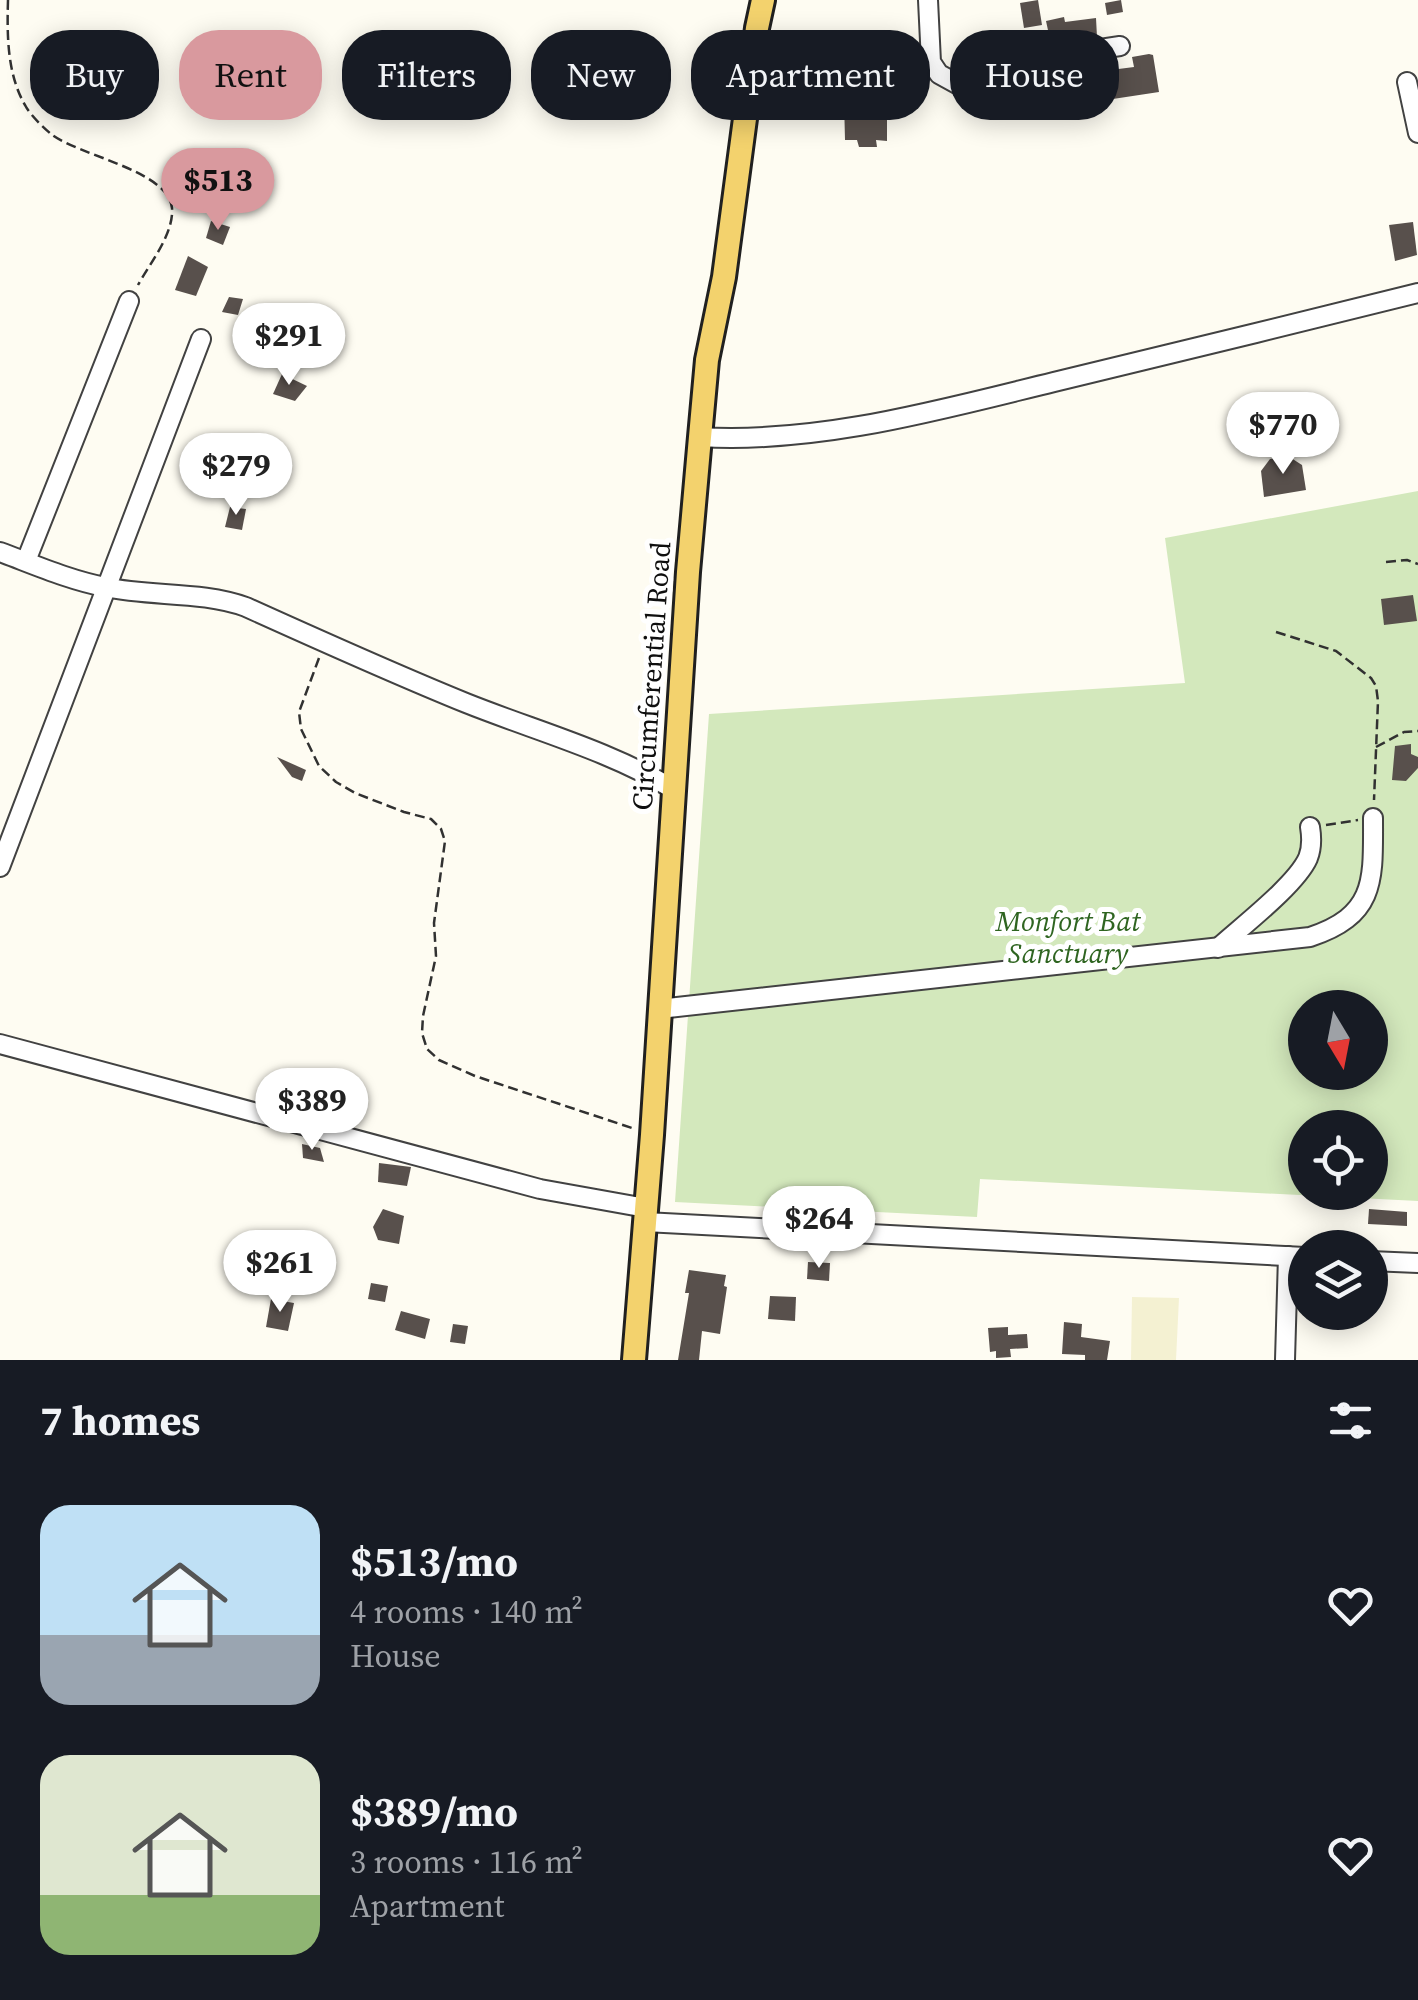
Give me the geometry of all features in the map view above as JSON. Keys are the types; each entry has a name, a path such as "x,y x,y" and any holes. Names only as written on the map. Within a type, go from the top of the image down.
{"main road":[{"name":"Circumferential Road","path":"634,1360 688,572 707,360 724,277 762,0"}],"street":[{"path":"928,0 931,62 939,74 959,85 971,84 1014,62 1120,46"},
{"path":"1407,82 1418,133"},
{"path":"700,437 741,440 868,424 1418,293"},
{"path":"26,562 129,301"},
{"path":"0,867 201,339"},
{"path":"0,552 105,587 229,601 468,704 610,756 673,789"},
{"path":"659,1009 1310,937 1335,928 1366,897 1373,868 1373,818"},
{"path":"1218,948 1302,868 1312,842 1310,827"},
{"path":"0,1044 646,1215 1288,1256"},
{"path":"1388,1262 1418,1263"},
{"path":"1285,1360 1288,1330"}],"path":[{"path":"8,0 11,68 26,107 52,135 142,174 160,187 172,203 172,222 129,301"},
{"path":"1386,562 1407,560 1418,564"},
{"path":"1276,632 1336,650 1376,686 1373,818 1310,827"},
{"path":"324,642 299,712 301,730 319,766 355,794 432,819 446,842 434,922 436,956 423,1016 422,1033 427,1049 439,1060 475,1076 652,1135"},
{"path":"1375,748 1404,732 1418,731"}],"shaded area":[{"path":"1132,1297 1179,1298 1176,1360 1131,1360"}],"green space":[{"name":"Monfort Bat Sanctuary","path":"1418,491 1418,1201 1388,1199 1388,1110 1288,1110 1288,1194 980,1179 977,1217 675,1202 709,714 1185,683 1165,538"}],"building":[{"path":"1038,0 1042,25 1024,28 1020,3"},
{"path":"1121,0 1123,12 1107,15 1105,3"},
{"path":"1096,18 1097,30 1048,30 1046,21"},
{"path":"1153,55 1159,92 1119,98 1119,69 1134,67 1132,57"},
{"path":"844,120 887,120 887,141 876,140 877,147 859,147 857,140 845,140"},
{"path":"211,221 230,227 223,245 206,238"},
{"path":"1413,222 1417,255 1395,261 1389,225"},
{"path":"188,256 208,267 196,296 175,290"},
{"path":"229,297 243,299 238,315 222,312"},
{"path":"282,374 307,386 295,401 273,394"},
{"path":"1288,456 1302,465 1306,490 1264,497 1261,471 1270,459"},
{"path":"230,507 246,509 242,530 225,527"},
{"path":"1413,595 1417,621 1384,625 1381,599"},
{"path":"1411,744 1411,754 1418,757 1418,768 1406,781 1392,780 1395,746"},
{"path":"277,757 306,770 302,781 292,777"},
{"path":"302,1144 320,1148 324,1162 303,1158"},
{"path":"379,1163 411,1167 407,1186 378,1182"},
{"path":"383,1209 404,1216 399,1244 378,1240 373,1227"},
{"path":"1369,1210 1407,1212 1407,1226 1368,1224"},
{"path":"808,1262 830,1263 829,1281 807,1279"},
{"path":"689,1270 726,1275 727,1287 720,1334 702,1331 699,1360 678,1360 689,1293 685,1293"},
{"path":"371,1283 388,1286 385,1302 368,1299"},
{"path":"770,1296 796,1297 795,1321 768,1319"},
{"path":"271,1299 294,1303 288,1331 266,1327"},
{"path":"401,1311 430,1319 425,1339 395,1330"},
{"path":"1064,1322 1082,1324 1081,1337 1110,1341 1107,1360 1062,1354"},
{"path":"453,1324 468,1326 465,1344 450,1342"},
{"path":"1008,1327 1008,1335 1027,1334 1028,1348 1010,1349 1011,1357 996,1358 996,1351 990,1352 988,1328"}]}
